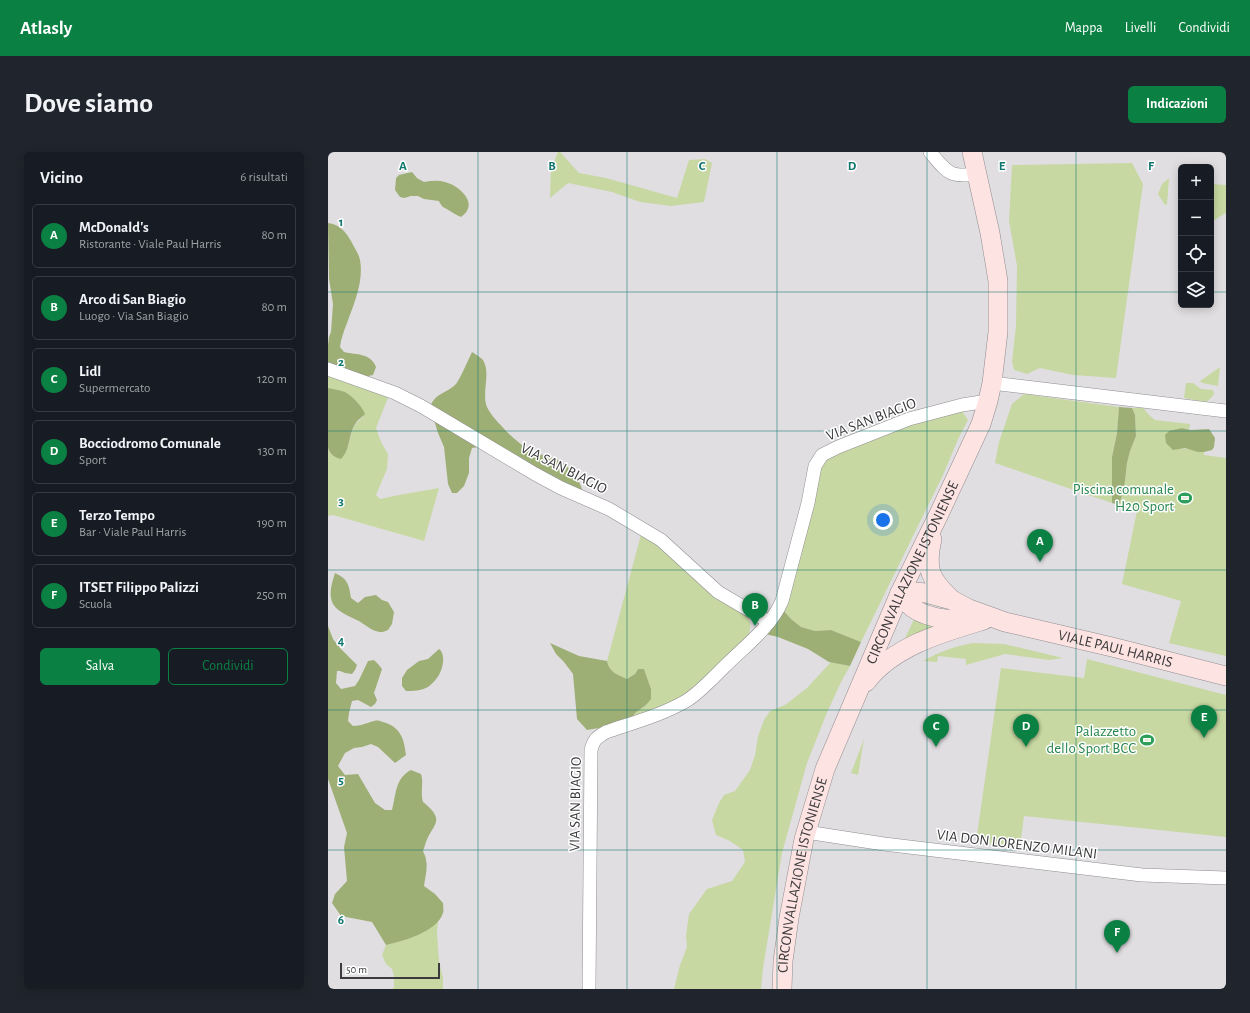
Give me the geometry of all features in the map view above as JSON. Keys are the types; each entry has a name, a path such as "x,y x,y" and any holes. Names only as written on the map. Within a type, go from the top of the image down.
{"main road":[{"name":"CIRCONVALLAZIONE ISTONIENSE","path":"782,989 783,960 789,918 806,832 825,769 900,593 981,424 990,392 998,332 998,281 990,233 972,152"},
{"name":"VIALE PAUL HARRIS","path":"939,514 931,540 928,561 933,578 938,586 952,600"},
{"name":"VIALE PAUL HARRIS","path":"900,593 926,593 952,600 969,609 1005,622 1226,676"},
{"name":"VIALE PAUL HARRIS","path":"900,593 907,603 919,612 934,617 956,620 1005,622"},
{"name":"VIALE PAUL HARRIS","path":"858,692 872,673 907,649 927,639 984,620"}],"street":[{"path":"930,152 944,168 955,175 965,176 977,174"},
{"name":"VIA SAN BIAGIO","path":"328,369 395,393 421,406 535,474 609,509 661,540 718,592 769,622"},
{"name":"VIA SAN BIAGIO","path":"589,987 591,750 593,742 597,737 606,732 670,709 686,701 710,681 769,622 779,609 782,601 808,503 815,466 822,455 838,447 909,419 962,405 990,392 1226,411"},
{"name":"VIA DON LORENZO MILANI","path":"806,832 898,845 1142,875 1226,878"}],"green space":[{"path":"558,152 560,152 579,173 606,178 677,198 689,160 705,159 712,163 704,202 671,206 640,202 612,192 568,183 550,198 551,169"},
{"path":"1132,163 1143,184 1116,378 1073,375 1040,368 1027,374 1014,370 1012,362 1016,325 1017,266 1009,221 1012,165"},
{"path":"412,172 417,178 424,182 442,181 451,184 462,191 468,201 469,207 466,212 461,217 443,207 439,201 424,199 418,196 404,198 400,197 395,190 396,178 399,175"},
{"path":"1169,178 1167,205 1164,204 1158,194 1162,184"},
{"path":"1214,184 1226,185 1226,213 1214,220"},
{"path":"328,223 336,225 347,235 359,255 361,268 358,292 340,347 344,352 363,355 371,359 376,367 373,375 359,378 328,366 328,345 331,332 333,304 329,279"},
{"path":"472,352 482,359 485,364 485,401 493,417 519,443 536,454 546,455 560,461 570,469 578,479 583,492 478,447 472,448 469,458 469,473 464,486 457,493 452,493 448,484 444,447 430,407 435,398 456,384"},
{"path":"1220,367 1218,386 1202,383 1200,381"},
{"path":"328,373 389,395 376,428 381,442 388,454 387,469 376,495 380,499 439,488 424,541 333,515 328,516 328,448 333,455 341,458 348,448 354,427 363,417 357,404 351,396 328,388"},
{"path":"1186,383 1193,383 1201,389 1213,390 1214,394 1206,402 1184,398"},
{"path":"328,388 348,394 354,399 365,414 353,427 348,446 341,459 333,455 328,448"},
{"path":"1024,394 1119,407 1117,433 1112,457 1112,503 995,463 999,442 1012,404"},
{"path":"1119,407 1132,408 1135,415 1136,436 1127,463 1124,489 1119,505 1112,503 1112,457 1117,433"},
{"path":"1132,408 1143,408 1155,420 1190,424 1189,429 1182,428 1181,449 1190,449 1204,452 1204,455 1226,458 1226,656 1169,643 1181,601 1122,584 1137,511 1119,505 1124,489 1127,463 1136,436 1135,415"},
{"path":"962,411 968,420 943,475 861,642 831,630 815,631 801,627 784,611 816,479 825,459 843,450 937,416"},
{"path":"1182,428 1191,430 1209,429 1215,438 1214,447 1212,450 1204,452 1198,452 1185,448 1173,450 1166,443 1165,435 1169,431"},
{"path":"642,531 747,616 750,621 750,627 747,638 681,699 631,719 635,713 646,705 651,689 644,669 638,669 635,674 627,679 612,670 607,661"},
{"path":"335,573 345,580 351,598 358,603 365,597 376,595 382,600 388,602 394,612 392,624 388,630 378,632 372,630 342,613 333,604 331,592"},
{"path":"784,611 801,627 815,631 831,630 861,642 850,666 829,662 808,649 778,637 761,633"},
{"path":"916,615 946,625 900,649"},
{"path":"328,626 333,639 357,665 352,674 337,671 336,683 341,689 355,686 368,661 374,660 382,669 374,693 377,700 375,704 371,707 358,700 352,701 348,721 353,726 359,726 374,721 389,724 398,730 403,739 406,755 395,763 378,747 371,744 354,748 345,753 338,766 345,775 358,774 375,803 385,810 392,810 397,787 406,773 411,770 421,774 423,802 435,814 436,819 436,823 423,851 427,866 424,886 435,894 443,903 443,913 440,920 419,935 386,945 372,922 341,916 332,903 335,894 347,881 344,847 347,833 328,779"},
{"path":"550,643 579,656 607,661 612,670 627,679 635,674 638,669 644,669 651,689 651,699 646,705 635,713 631,719 618,725 587,730 577,719 573,674 556,654"},
{"path":"973,643 1004,644 1063,658 1049,660 1005,654 966,665 966,659 938,656 937,662 923,661 947,650"},
{"path":"439,649 443,654 443,665 437,679 428,687 406,691 402,686 402,678 407,670 419,661 428,659"},
{"path":"1087,659 1226,695 1226,837 1024,816 1020,847 976,842 1001,668 1084,678"},
{"path":"831,662 850,666 826,715 807,763 782,853 763,968 761,989 674,989 680,965 687,947 686,935 689,914 707,889 732,881 745,862 743,850 730,841 716,835 712,820 719,803 724,795 735,791 750,770 755,755 758,736 764,720 770,711 785,705 807,688"},
{"path":"864,739 858,775 851,773"},
{"path":"438,921 437,932 439,961 443,978 443,989 391,989 394,988 394,976 392,969 386,964 382,955 386,945 414,936"}],"place":[{"name":"Piscina comunale H20 Sport","path":"1185,498"},
{"name":"McDonald's","path":"1040,562"},
{"name":"Arco di San Biagio","path":"755,626"},
{"name":"Terzo Tempo","path":"1204,738"},
{"name":"Palazzetto dello Sport BCC","path":"1147,740"},
{"name":"Lidl","path":"936,747"},
{"name":"Bocciodromo Comunale","path":"1026,747"},
{"name":"ITSET Filippo Palizzi","path":"1117,953"}]}
